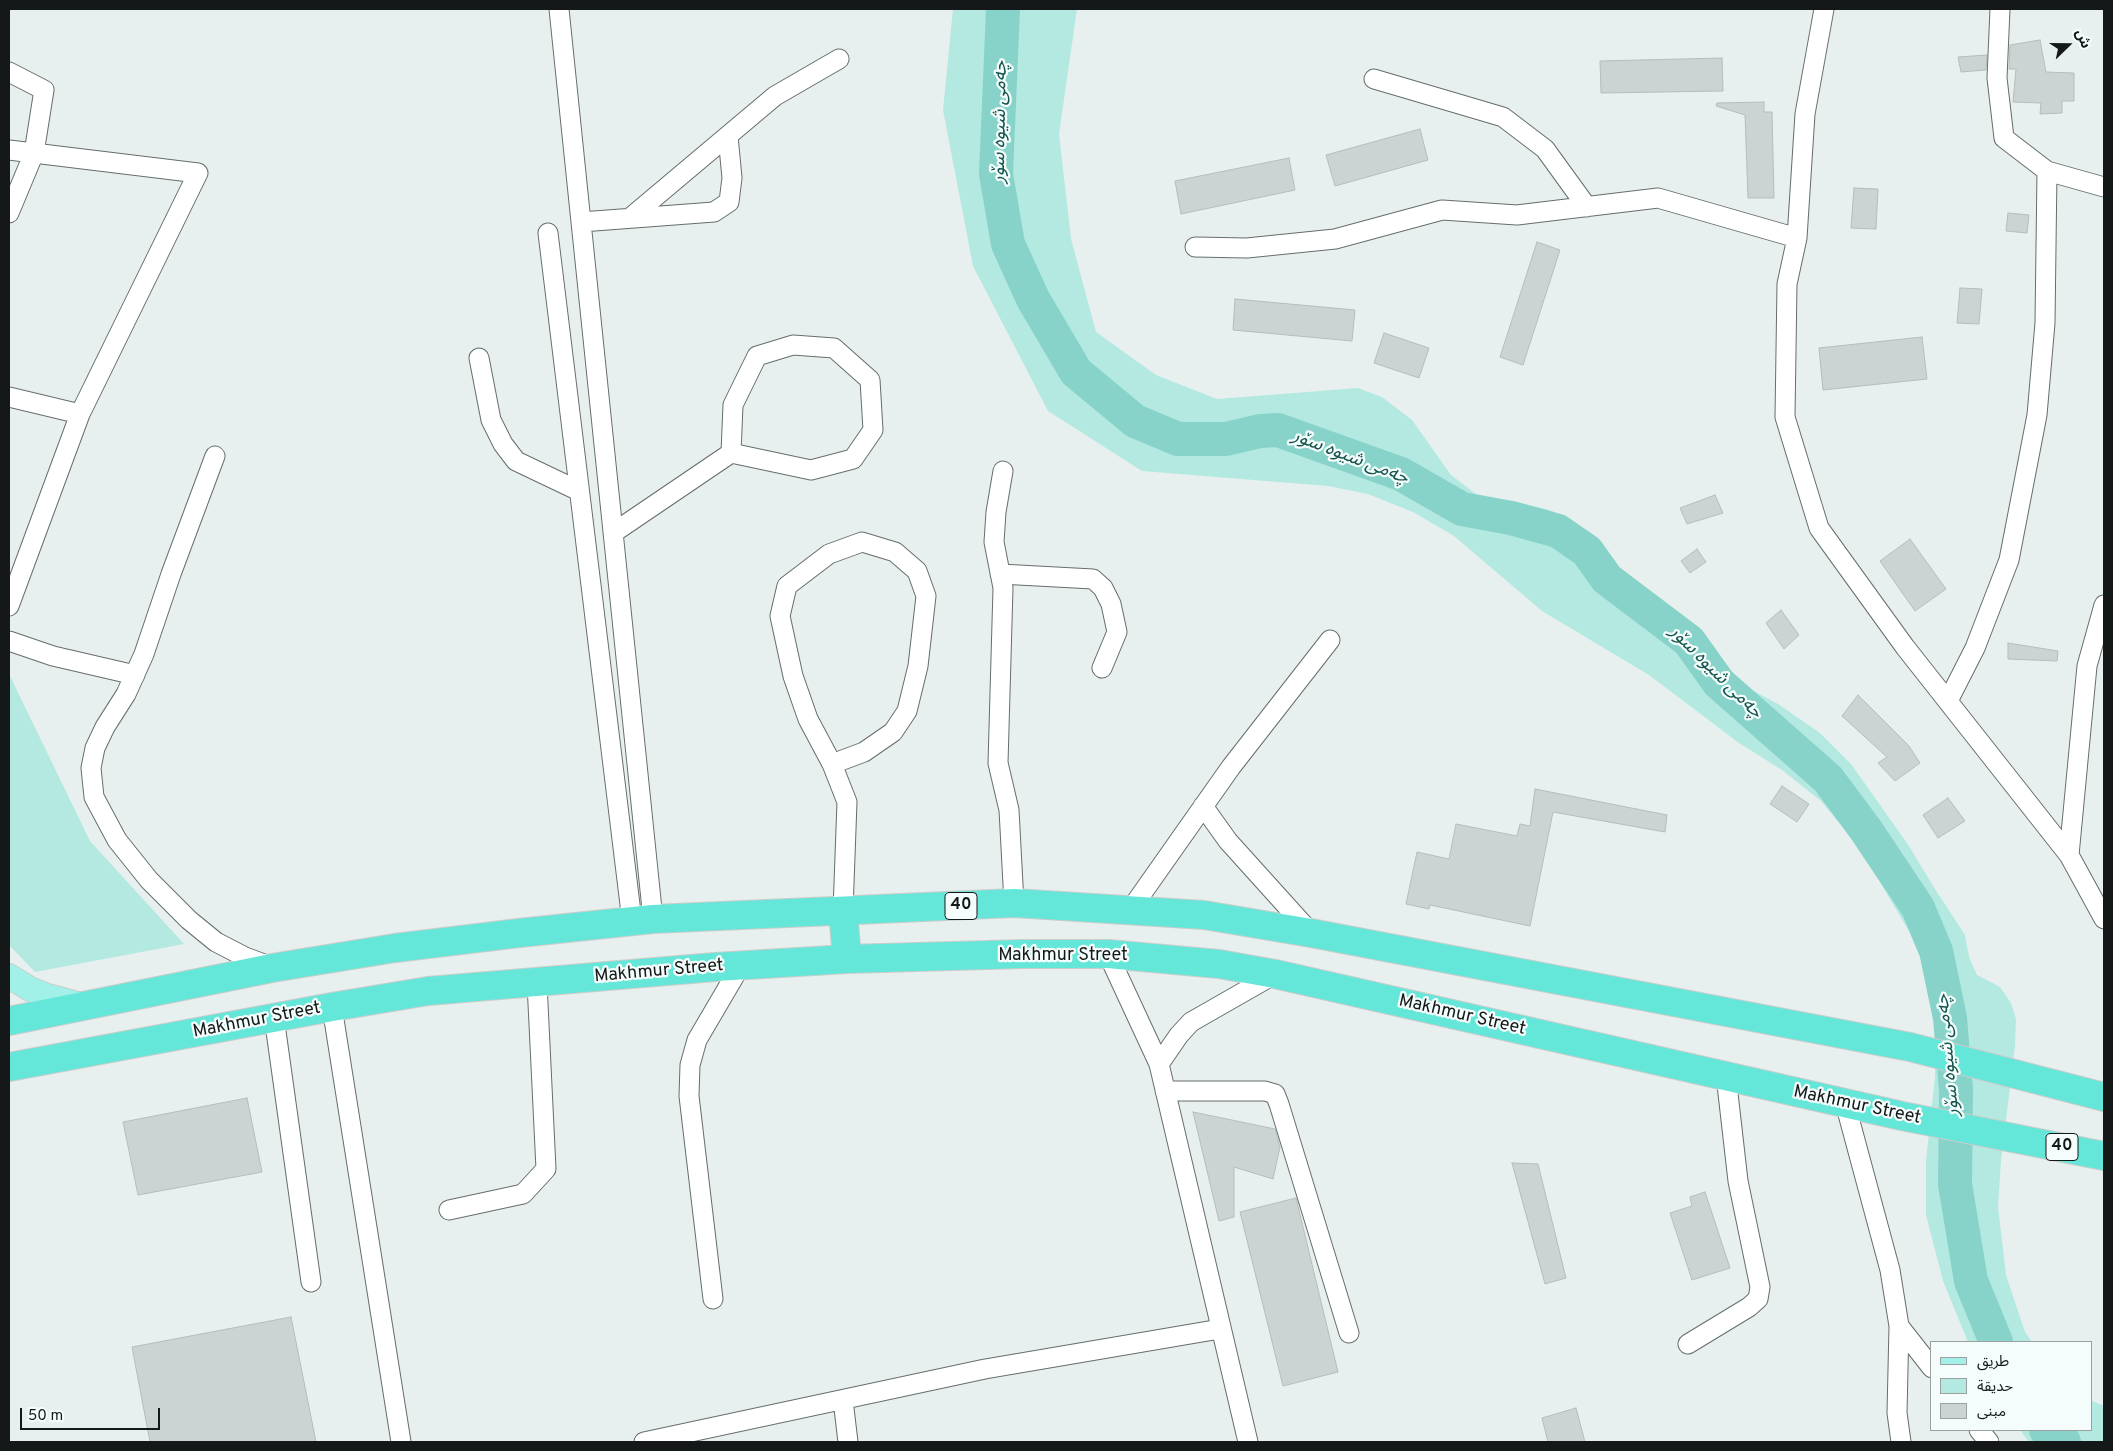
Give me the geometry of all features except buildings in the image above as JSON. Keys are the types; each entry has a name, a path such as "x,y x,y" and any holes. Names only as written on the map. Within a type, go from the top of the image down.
{"highway":[{"name":"40","path":"9,1021 272,968 457,940 642,920 1014,903 1204,915 1312,933 1910,1047 2104,1097"},
{"path":"843,912 847,958"},
{"name":"Makhmur Street","path":"9,1067 274,1017 428,991 847,958 1048,953 1108,954 1210,963 1275,974 1902,1116 2104,1156"}],"main road":[{"path":"9,976 30,989 85,1006"}],"street":[{"path":"560,9 613,533 642,920"},
{"path":"1824,9 1805,114 1797,238 1787,284 1785,417 1819,528 1905,647 2069,855 2104,919"},
{"path":"2000,9 1997,78 2004,138 2047,171 2104,187"},
{"path":"630,218 775,96 839,59"},
{"path":"9,72 44,90 34,153 9,213"},
{"path":"1374,79 1503,117 1545,149 1587,207"},
{"path":"581,222 714,212 730,202 732,178 728,136"},
{"path":"9,150 198,174 80,414 9,606"},
{"path":"1948,701 1975,648 2009,560 2037,415 2045,323 2047,171"},
{"path":"1195,248 1247,248 1335,239 1442,210 1517,215 1658,198 1797,238"},
{"path":"548,233 579,491 642,920"},
{"path":"613,533 730,453 811,470 853,459 873,430 870,380 834,348 794,345 756,356 733,405 730,453"},
{"path":"479,358 491,420 503,444 516,461 579,491"},
{"path":"9,397 80,414"},
{"path":"215,456 171,574 144,654 126,694 105,727 95,748 91,768 94,797 117,840 148,880 182,913 216,942 272,968"},
{"path":"1003,470 996,512 994,542 1003,588 998,763 1009,810 1014,903"},
{"path":"832,764 864,752 892,732 907,712 918,666 926,596 917,571 895,552 862,542 829,554 787,586 780,616 793,676 808,719 832,764 847,802 843,912"},
{"path":"1000,574 1093,579 1103,588 1111,604 1117,632 1102,668"},
{"path":"2069,855 2087,666 2104,605"},
{"path":"1131,909 1252,739 1330,640"},
{"path":"9,641 52,656 135,675"},
{"path":"1203,806 1228,841 1312,933"},
{"path":"1108,954 1159,1064 1220,1330 1248,1442"},
{"path":"713,1299 689,1096 690,1065 698,1040 742,965"},
{"path":"1159,1064 1179,1035 1191,1022 1275,974"},
{"path":"448,1210 523,1194 546,1169 537,983"},
{"path":"332,1007 401,1442"},
{"path":"274,1017 311,1282"},
{"path":"1688,1344 1750,1307 1758,1298 1760,1287 1738,1181 1726,1076"},
{"path":"1165,1091 1265,1091 1275,1094 1349,1333"},
{"path":"1845,1103 1890,1270 1899,1326 1897,1413 1901,1442"},
{"path":"1899,1326 1930,1365"},
{"path":"644,1442 985,1369 1220,1330"},
{"path":"842,1400 848,1442"},
{"path":"1980,1431 1988,1442"}],"green space":[{"path":"953,9 1077,9 1059,134 1071,239 1096,332 1156,375 1217,399 1358,388 1382,397 1412,420 1451,475 1476,494 1496,502 1525,504 1550,510 1582,528 1603,554 1628,576 1665,602 1723,666 1748,688 1778,704 1820,733 1851,764 1909,846 1965,935 1969,957 1977,975 2000,987 2011,1003 2016,1019 2015,1046 2001,1161 1998,1207 2006,1275 2025,1332 2031,1341 1968,1341 1943,1281 1926,1215 1926,1161 1935,1077 1935,1008 1928,975 1910,933 1880,882 1845,830 1821,801 1782,770 1739,743 1649,675 1542,611 1454,536 1413,512 1368,494 1328,486 1142,471 1048,411 973,266 943,110"},
{"path":"9,674 90,841 184,944 35,972 9,945"},
{"path":"2093,1401 2104,1406 2104,1442 2029,1442 2021,1431 2093,1431"}],"waterway":[{"name":"چەمی شیوە سۆر","path":"1003,9 996,174 1008,244 1033,299 1076,372 1135,421 1178,439 1226,439 1260,431 1278,430 1401,474 1462,509 1511,518 1558,531 1587,551 1607,579 1689,641 1719,683 1828,779 1866,830 1918,908 1936,951 1950,1018 1956,1090 1955,1184 1971,1281 1996,1341"},
{"name":"چەمی شیوە سۆر","path":"2048,1431 2064,1442"}]}
